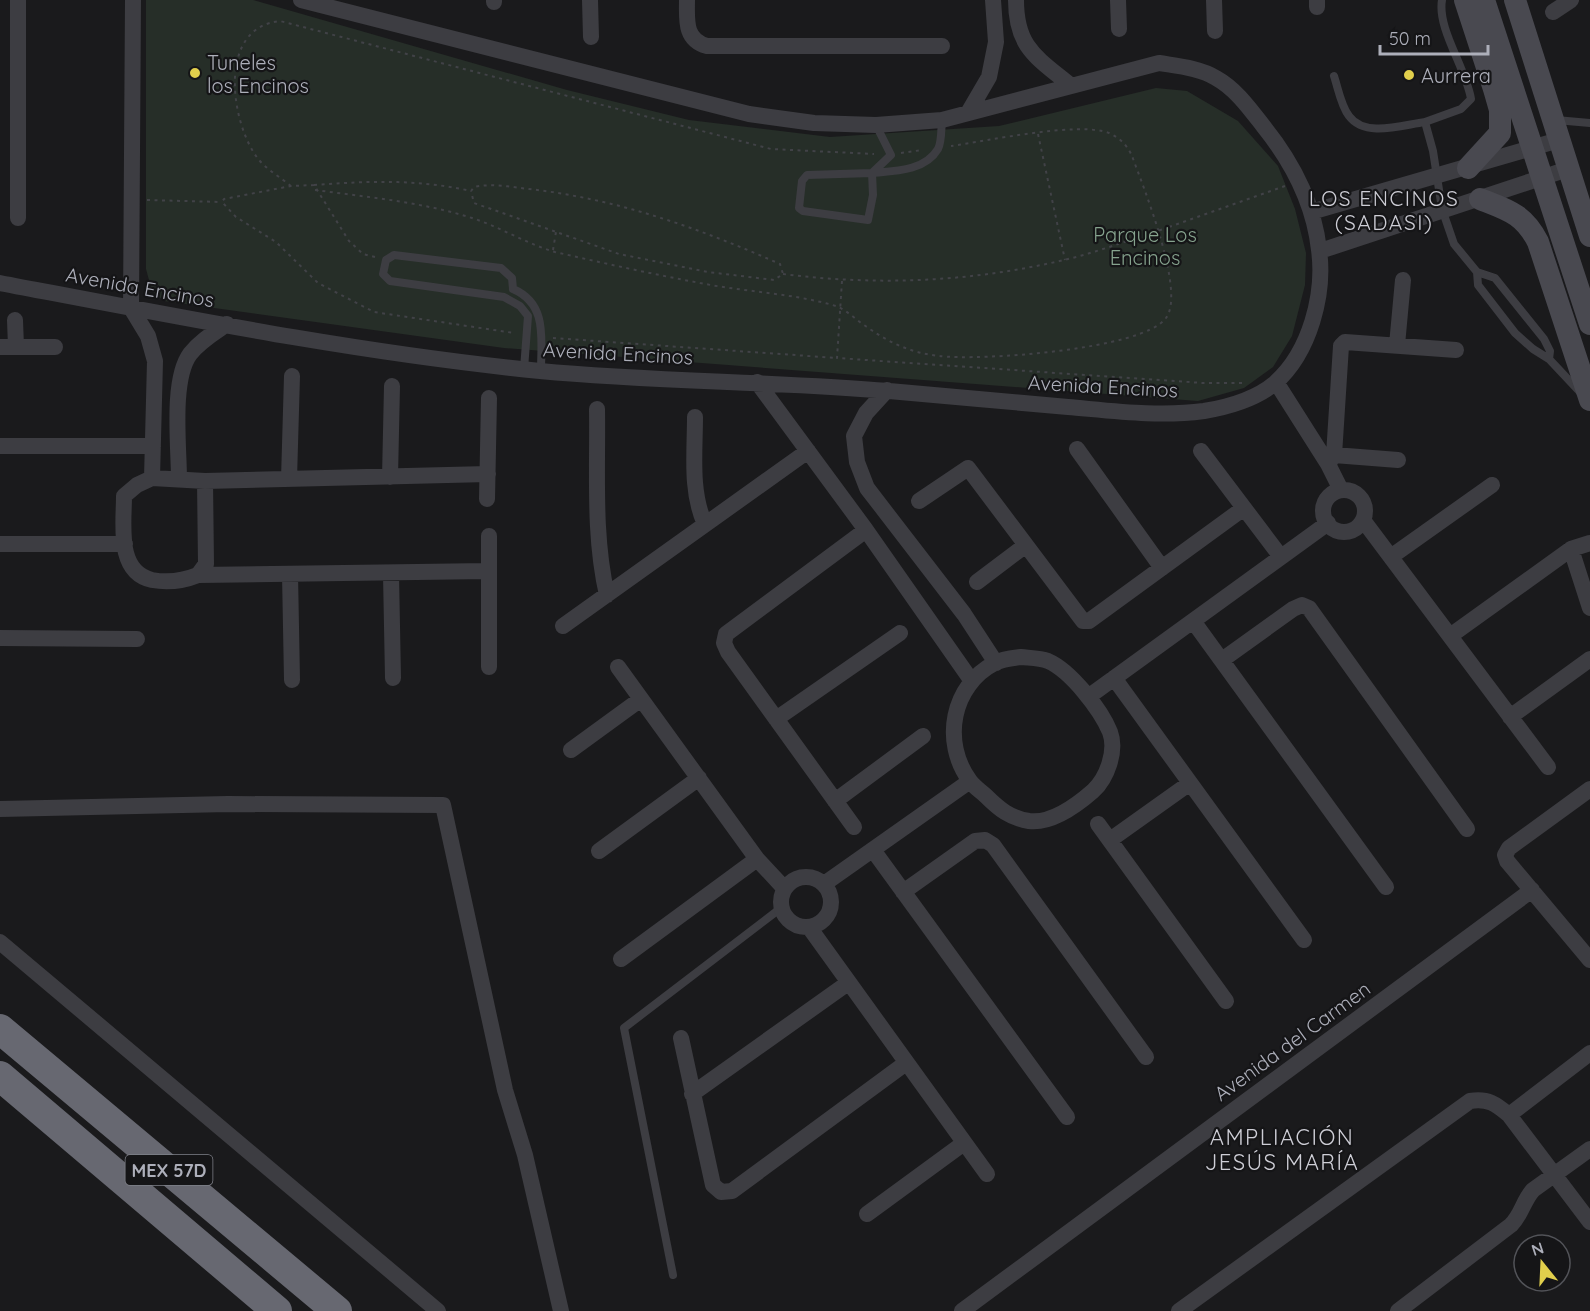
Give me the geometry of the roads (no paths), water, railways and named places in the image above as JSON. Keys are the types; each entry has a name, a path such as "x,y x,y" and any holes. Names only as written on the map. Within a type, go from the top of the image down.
{"highway":[{"name":"MEX 57D","path":"0,1029 337,1311"},
{"name":"MEX 57D","path":"0,1076 277,1311"}],"main road":[{"path":"1465,0 1500,110 1500,133 1468,168"},
{"path":"1484,0 1590,324"},
{"path":"1515,0 1568,169 1585,201 1590,237"},
{"path":"1480,199 1511,211 1529,224 1538,242 1590,402"}],"street":[{"path":"18,0 18,218"},
{"path":"134,0 131,308 153,348 152,478"},
{"path":"590,0 591,37"},
{"path":"687,0 687,27 690,35 698,43 707,46 942,46"},
{"path":"969,113 989,77 996,42 993,0"},
{"path":"1016,0 1016,23 1031,53 1070,85"},
{"path":"1118,0 1119,29"},
{"path":"1214,0 1215,31"},
{"path":"1553,12 1571,0"},
{"name":"Avenida Encinos","path":"0,283 361,350 541,371 887,390 1157,415 1233,405 1259,394 1276,382 1296,358 1309,328 1318,298 1320,251 1311,212 1288,161 1247,105 1216,77 1185,67 1159,63 942,120 876,125 814,123 748,114 305,1"},
{"path":"1311,212 1533,148 1555,130"},
{"path":"1320,251 1568,169"},
{"path":"1397,345 1403,280"},
{"path":"15,320 8,347 55,347"},
{"path":"179,479 182,376 188,356 197,345 226,324"},
{"path":"1331,460 1341,346 1349,341 1456,350"},
{"path":"289,479 292,376"},
{"path":"757,382 866,530 971,680"},
{"path":"1276,382 1331,460 1341,490"},
{"path":"390,477 392,386"},
{"path":"887,390 866,413 854,436 857,462 867,488 964,614 996,663"},
{"path":"487,499 489,398"},
{"path":"597,409 600,559 608,595"},
{"path":"695,417 696,487 698,508 705,524"},
{"path":"0,446 153,446"},
{"path":"1077,449 1162,568"},
{"path":"563,626 808,451"},
{"path":"1201,451 1281,557"},
{"path":"1331,460 1398,460"},
{"path":"919,501 969,468 1083,621 1095,618 1244,508"},
{"path":"488,474 205,482 152,478 137,485 124,496 124,544 129,564 141,578 173,582 198,575 488,572"},
{"path":"198,575 206,564 205,482"},
{"path":"1392,556 1492,485"},
{"path":"1363,520 1354,528 1343,531 1328,524 1324,517 1325,503 1334,492 1341,490 1353,492 1363,501 1363,520 1548,767"},
{"path":"1088,697 1328,524"},
{"path":"854,827 728,652 724,643 726,634 866,530"},
{"path":"489,536 489,667"},
{"path":"1450,636 1571,549 1590,543"},
{"path":"0,544 124,544"},
{"path":"977,582 1026,545"},
{"path":"1571,549 1590,608"},
{"path":"290,574 292,680"},
{"path":"391,574 393,678"},
{"path":"1222,660 1293,609 1302,605 1309,608 1467,829"},
{"path":"1193,621 1386,887"},
{"path":"776,719 900,633"},
{"path":"0,638 136,639"},
{"path":"1021,657 1047,660 1065,671 1088,697 1110,733 1113,749 1110,763 1095,789 1073,807 1056,816 1030,822 1005,814 970,781 956,755 953,729 958,703 971,680 996,663 1021,657"},
{"path":"1510,717 1590,659"},
{"path":"618,666 757,859 784,888"},
{"path":"1114,678 1304,940"},
{"path":"571,750 641,699"},
{"path":"835,801 923,736"},
{"path":"599,851 699,778"},
{"path":"824,884 970,781"},
{"path":"1110,840 1190,783"},
{"path":"1590,789 1509,848 1505,855 1590,960"},
{"path":"0,808 228,804 443,805 505,1090 525,1155 561,1311"},
{"path":"1098,824 1226,1000"},
{"path":"903,892 975,841 985,840 993,846 1146,1057"},
{"path":"873,850 1067,1117"},
{"path":"621,959 757,859"},
{"path":"804,876 815,878 824,884 830,894 831,905 827,915 819,923 809,927 797,925 787,918 781,908 784,888 793,880 804,876"},
{"name":"Avenida del Carmen","path":"962,1311 980,1306 1532,890"},
{"path":"809,927 987,1174"},
{"path":"0,942 438,1311"},
{"path":"692,1094 848,984"},
{"path":"681,1038 713,1185 721,1192 732,1191 906,1063"},
{"path":"1509,1115 1590,1053"},
{"path":"1179,1311 1470,1101 1483,1099 1494,1102 1509,1115 1590,1222"},
{"path":"867,1214 964,1143"},
{"path":"1398,1311 1511,1225 1520,1216 1527,1197 1533,1190 1556,1176 1590,1149"}],"lane":[{"path":"1334,76 1347,115 1358,125 1375,129 1425,122 1461,109 1471,99 1468,83 1441,14 1442,0"},
{"path":"876,125 891,154 872,173 873,195 868,220 803,211 799,207 802,181 807,176 872,173 904,170 923,164 939,148 942,120"},
{"path":"1425,122 1433,151 1443,209 1454,244 1477,272 1495,278 1544,339 1550,351 1549,359"},
{"path":"1555,130 1590,123"},
{"path":"513,289 512,278 501,268 394,255 386,260 383,274 390,280 504,297 520,306 528,316 524,369"},
{"path":"1477,272 1478,285 1515,333 1549,359 1590,402"},
{"path":"504,297 513,289"},
{"path":"513,289 526,295 535,305 541,337 541,371"},
{"path":"673,1275 624,1028 781,908"}],"place":[{"name":"Tuneles los Encinos","path":"195,73"},
{"name":"Aurrera","path":"1409,75"}],"district":[{"name":"LOS ENCINOS (SADASI)","path":"1384,210"},
{"name":"AMPLIACIÓN JESÚS MARÍA","path":"1282,1150"}],"park label":[{"name":"Parque Los Encinos","path":"1145,246"}]}
